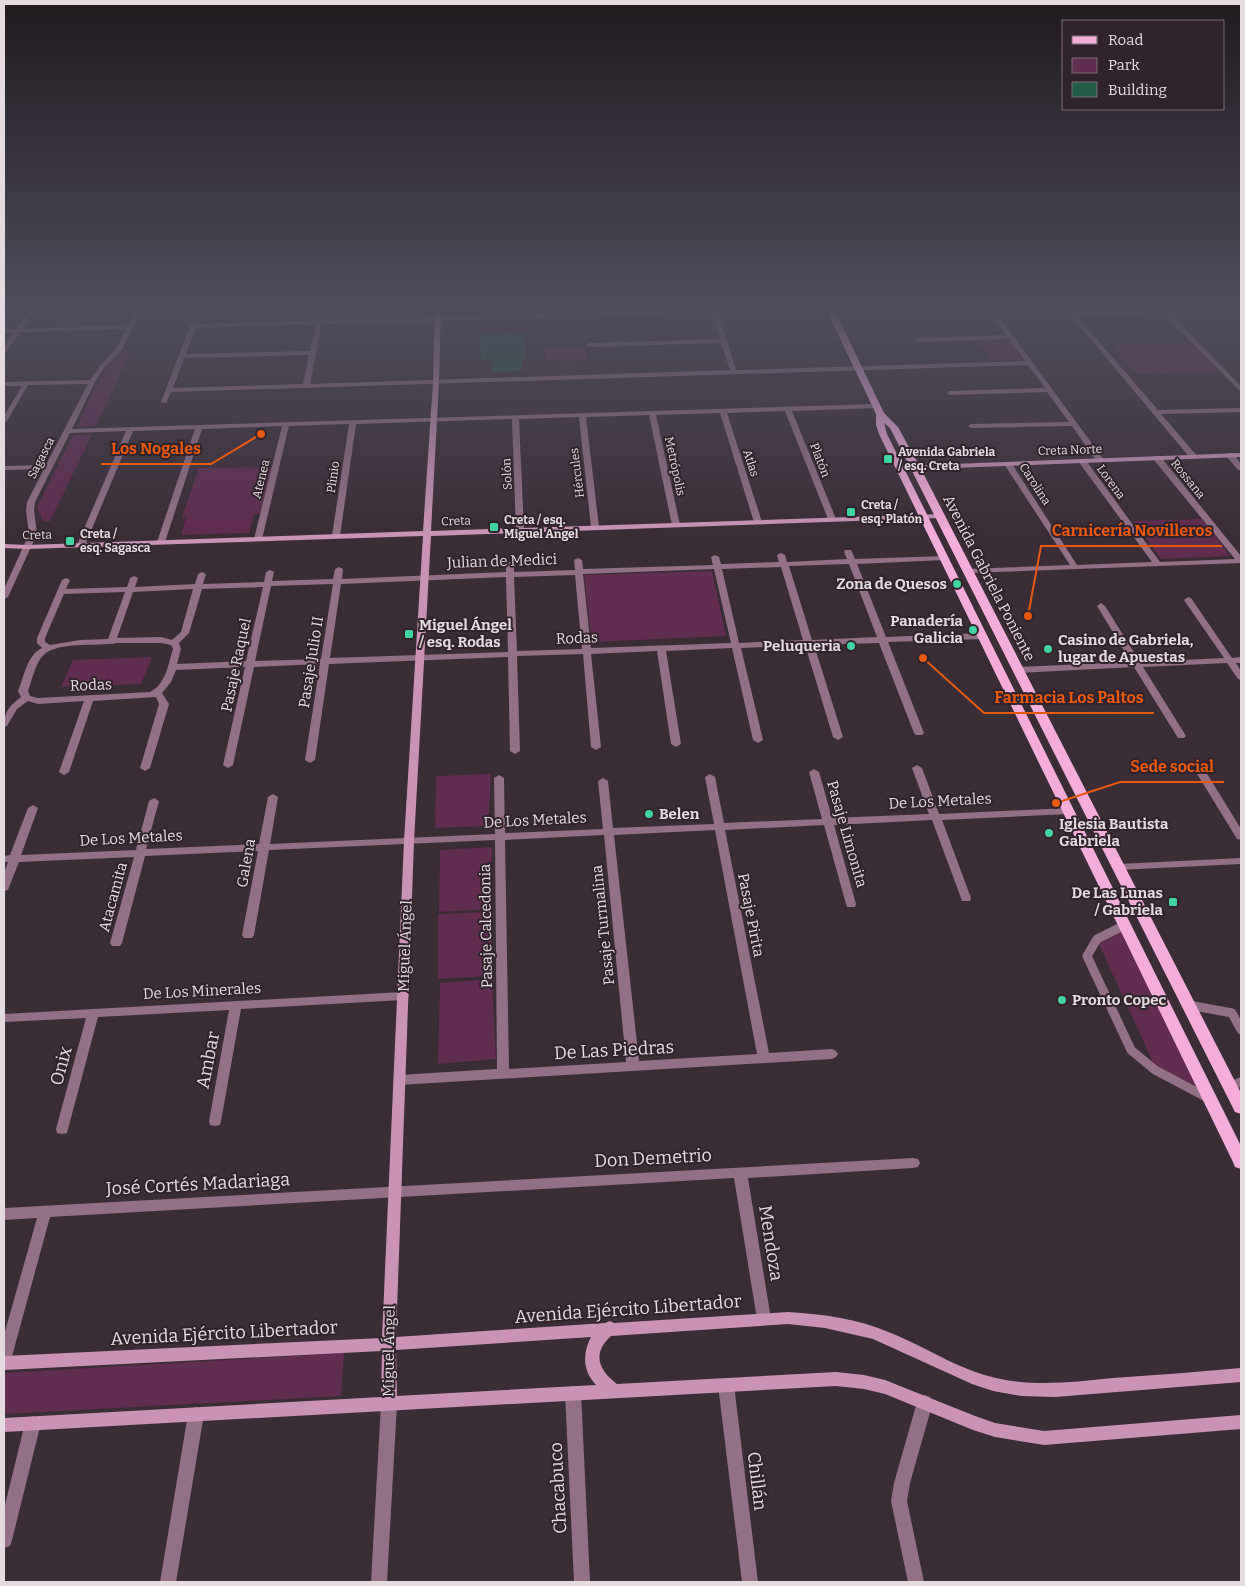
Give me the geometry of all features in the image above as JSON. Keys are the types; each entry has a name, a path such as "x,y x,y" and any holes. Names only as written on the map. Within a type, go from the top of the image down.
{"main road":[{"name":"Avenida Gabriela Poniente","path":"867,385 878,410 881,429 1241,1162"},
{"name":"Avenida Gabriela Poniente","path":"878,410 894,427 1189,1006 1236,1084 1241,1108"}],"street":[{"path":"4,421 25,385"},
{"name":"Sagasca","path":"4,597 27,547 33,529 29,508 90,385"},
{"path":"164,402 170,385"},
{"path":"168,390 338,385"},
{"name":"Miguel Ángel","path":"379,1582 388,1404 394,1192 409,840 436,385"},
{"path":"1045,385 1100,460"},
{"path":"1133,385 1194,457"},
{"path":"950,393 1049,390"},
{"path":"67,431 788,409 878,410"},
{"name":"Platón","path":"788,409 832,519"},
{"path":"1156,412 1241,410"},
{"name":"Atlas","path":"722,411 758,522"},
{"name":"Metrópolis","path":"652,413 676,525"},
{"name":"Hércules","path":"582,415 595,527"},
{"name":"Solón","path":"515,417 520,530"},
{"name":"Plinio","path":"336,536 353,422"},
{"name":"Atenea","path":"258,539 286,424"},
{"path":"971,426 1074,424"},
{"path":"161,542 198,427"},
{"path":"81,545 130,429"},
{"path":"1230,455 1241,468"},
{"name":"Creta Norte","path":"900,468 1241,455"},
{"name":"Rossana","path":"1157,458 1241,561"},
{"name":"Lorena","path":"1082,461 1158,564"},
{"name":"Carolina","path":"1008,464 1075,567"},
{"path":"4,468 49,467"},
{"name":"Creta","path":"4,546 27,547 940,516"},
{"path":"848,552 919,733"},
{"path":"781,555 838,737"},
{"path":"715,557 758,740"},
{"name":"Julian de Medici","path":"61,592 944,558"},
{"path":"578,560 596,747"},
{"path":"968,572 1241,561"},
{"path":"510,564 515,751"},
{"name":"Pasaje Julio II","path":"310,760 340,569"},
{"name":"Pasaje Raquel","path":"228,765 270,572"},
{"path":"174,643 185,633 202,574"},
{"path":"111,642 134,578"},
{"path":"48,648 41,643 41,638 66,580"},
{"path":"1188,600 1241,677"},
{"path":"1101,606 1181,736"},
{"name":"Rodas","path":"172,667 983,636"},
{"path":"4,724 13,707 26,698 23,691 37,656 48,648 60,645 161,640 174,643 178,649 166,686 158,693 164,704 145,768"},
{"path":"661,649 676,744"},
{"path":"1018,670 1241,660"},
{"name":"Rodas","path":"26,698 38,701 142,697 158,693"},
{"path":"64,772 90,699"},
{"path":"1196,764 1241,837"},
{"path":"917,768 966,898"},
{"name":"Pasaje Limonita","path":"814,772 851,904"},
{"name":"Pasaje Pirita","path":"710,777 764,1058"},
{"name":"Pasaje Calcedonia","path":"499,778 503,1074"},
{"name":"Pasaje Turmalina","path":"603,781 633,1066"},
{"name":"Galena","path":"248,935 273,797"},
{"name":"Atacamita","path":"116,943 154,800"},
{"path":"4,888 9,859 33,808"},
{"name":"De Los Metales","path":"9,859 1068,810"},
{"path":"1118,867 1241,861"},
{"name":"De Los Minerales","path":"4,1018 403,996"},
{"name":"Ambar","path":"215,1121 236,1005"},
{"name":"Onix","path":"62,1129 94,1013"},
{"name":"De Las Piedras","path":"399,1080 832,1054"},
{"name":"Don Demetrio","path":"394,1192 914,1163"},
{"name":"Mendoza","path":"740,1172 764,1319"},
{"name":"José Cortés Madariaga","path":"4,1214 394,1192"},
{"path":"4,1362 45,1212"},
{"name":"Avenida Ejército Libertador","path":"4,1362 389,1344 764,1319 813,1320 861,1329 885,1337 983,1381 1008,1388 1055,1390 1241,1375"},
{"path":"610,1328 596,1341 591,1358 597,1377 604,1385 614,1391"},
{"path":"4,1425 836,1379 864,1382 885,1387 995,1430 1044,1438 1241,1422"},
{"name":"Chillán","path":"726,1385 750,1582"},
{"name":"Chacabuco","path":"573,1393 582,1582"},
{"path":"916,1582 899,1501 902,1483 925,1402"},
{"path":"168,1582 196,1414"},
{"path":"4,1540 34,1423"}],"lane":[{"path":"1124,925 1097,939 1087,956 1131,1050 1155,1070 1210,1099"},
{"path":"1189,1006 1232,1013 1241,1030"}],"green space":[{"path":"97,385 115,385 96,426 77,427"},
{"path":"73,435 92,435 50,521 43,521 37,507"},
{"path":"273,467 260,514 254,514 249,533 181,535 186,517 182,517 199,468"},
{"path":"1202,519 1230,556 1161,559 1134,521"},
{"path":"712,571 726,636 592,642 584,575"},
{"path":"152,657 141,684 61,687 73,660"},
{"path":"491,774 488,826 435,828 436,776"},
{"path":"492,847 492,909 439,912 440,850"},
{"path":"491,912 492,976 438,979 438,914"},
{"path":"1130,927 1212,1092 1156,1069 1098,942"},
{"path":"492,979 496,1059 438,1064 440,983"},
{"path":"344,1353 341,1396 4,1414 4,1373"}],"place":[{"name":"Los Nogales","path":"261,434"},
{"name":"Avenida Gabriela / esq. Creta","path":"888,459"},
{"name":"Creta / esq. Platón","path":"851,512"},
{"name":"Creta / esq. Miguel Angel","path":"494,527"},
{"name":"Creta / esq. Sagasca","path":"70,541"},
{"name":"Zona de Quesos","path":"957,584"},
{"name":"Carnicería Novilleros","path":"1028,616"},
{"name":"Panadería Galicia","path":"973,630"},
{"name":"Miguel Ángel / esq. Rodas","path":"409,634"},
{"name":"Peluqueria","path":"851,646"},
{"name":"Casino de Gabriela, lugar de Apuestas","path":"1048,649"},
{"name":"Farmacia Los Paltos","path":"923,658"},
{"name":"Sede social","path":"1056,803"},
{"name":"Belen","path":"649,814"},
{"name":"Iglesia Bautista Gabriela","path":"1049,833"},
{"name":"De Las Lunas / Gabriela","path":"1173,902"},
{"name":"Pronto Copec","path":"1062,1000"}]}
